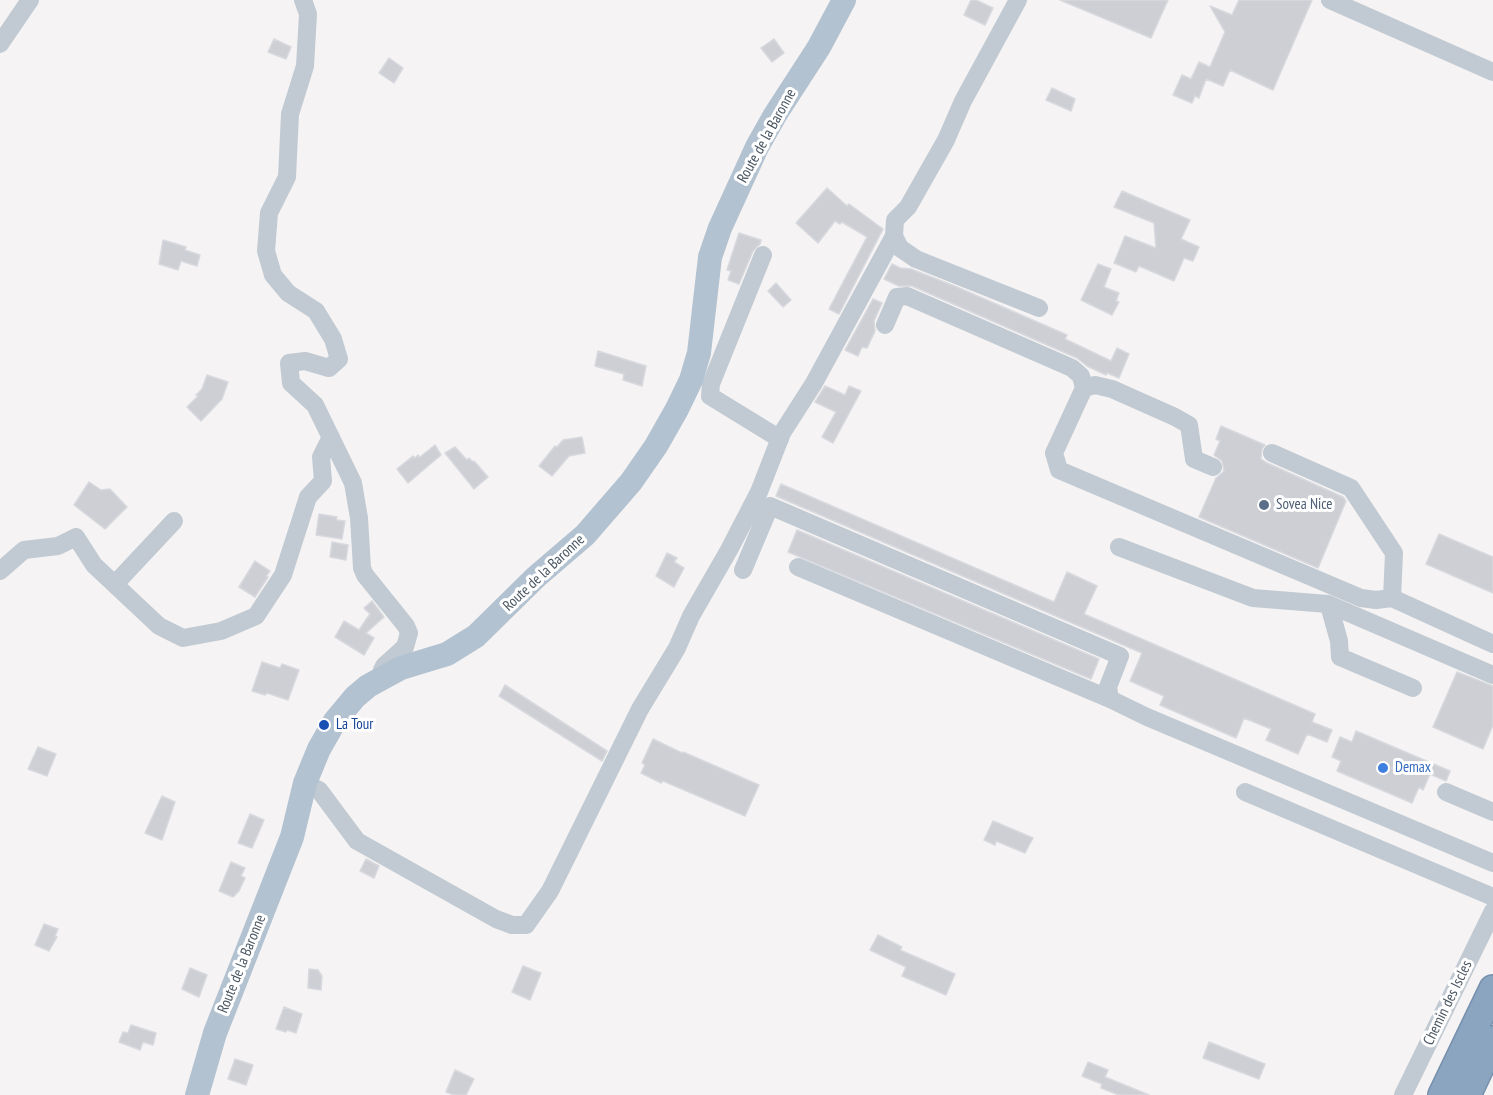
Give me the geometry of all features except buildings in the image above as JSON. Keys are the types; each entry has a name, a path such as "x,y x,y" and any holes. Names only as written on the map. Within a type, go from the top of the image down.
{"highway":[{"path":"1442,1095 1493,989"},
{"path":"1467,1095 1493,1040"}],"main road":[{"name":"Route de la Baronne","path":"197,1095 215,1033 292,837 305,783 319,749 335,721 355,697 382,677 401,668 447,654 476,636 536,577 591,528 631,482 656,446 677,409 694,371 699,353 710,257 720,228 761,139 819,46 844,0"}],"street":[{"path":"0,44 30,0"},
{"path":"303,0 308,14 305,66 290,114 287,177 270,213 266,250 273,275 288,293 316,311 333,339 339,359 329,368 305,361 289,363 291,383 315,405 353,483 359,518 362,568 365,575 406,626 409,633 405,647 384,666 382,677"},
{"path":"305,783 319,790 357,841 496,919 512,925 526,925 550,891 640,708 677,648 691,616 759,492 780,439 814,383 894,236 895,220 908,207 946,140 963,101 1018,0"},
{"path":"1330,0 1493,72"},
{"path":"894,236 900,248 916,259 1038,308"},
{"path":"763,255 711,384 710,396 780,439"},
{"path":"885,326 897,297 907,296 1072,368 1081,376 1084,388 1054,453 1059,470 1361,598 1376,600 1392,598 1493,644"},
{"path":"1084,388 1095,385 1112,389 1189,425 1194,459 1213,467"},
{"path":"0,571 24,550 58,546 76,537 94,565 159,626 183,638 221,631 256,616 283,574 308,497 322,481 321,457 331,437"},
{"path":"1272,453 1351,488 1394,554 1392,598"},
{"path":"743,570 770,506 1120,656 1108,687 1110,699"},
{"path":"115,584 174,521"},
{"path":"1119,547 1253,598 1329,604 1493,675"},
{"path":"798,567 1493,863"},
{"path":"1329,604 1339,641 1340,657 1413,688"},
{"path":"1245,792 1493,897"},
{"path":"1446,792 1493,812"},
{"name":"Chemin des Iscles","path":"1403,1095 1493,911"}],"place":[{"name":"Sovea Nice","path":"1264,505"},
{"name":"La Tour","path":"324,725"},
{"name":"Demax","path":"1383,768"}]}
